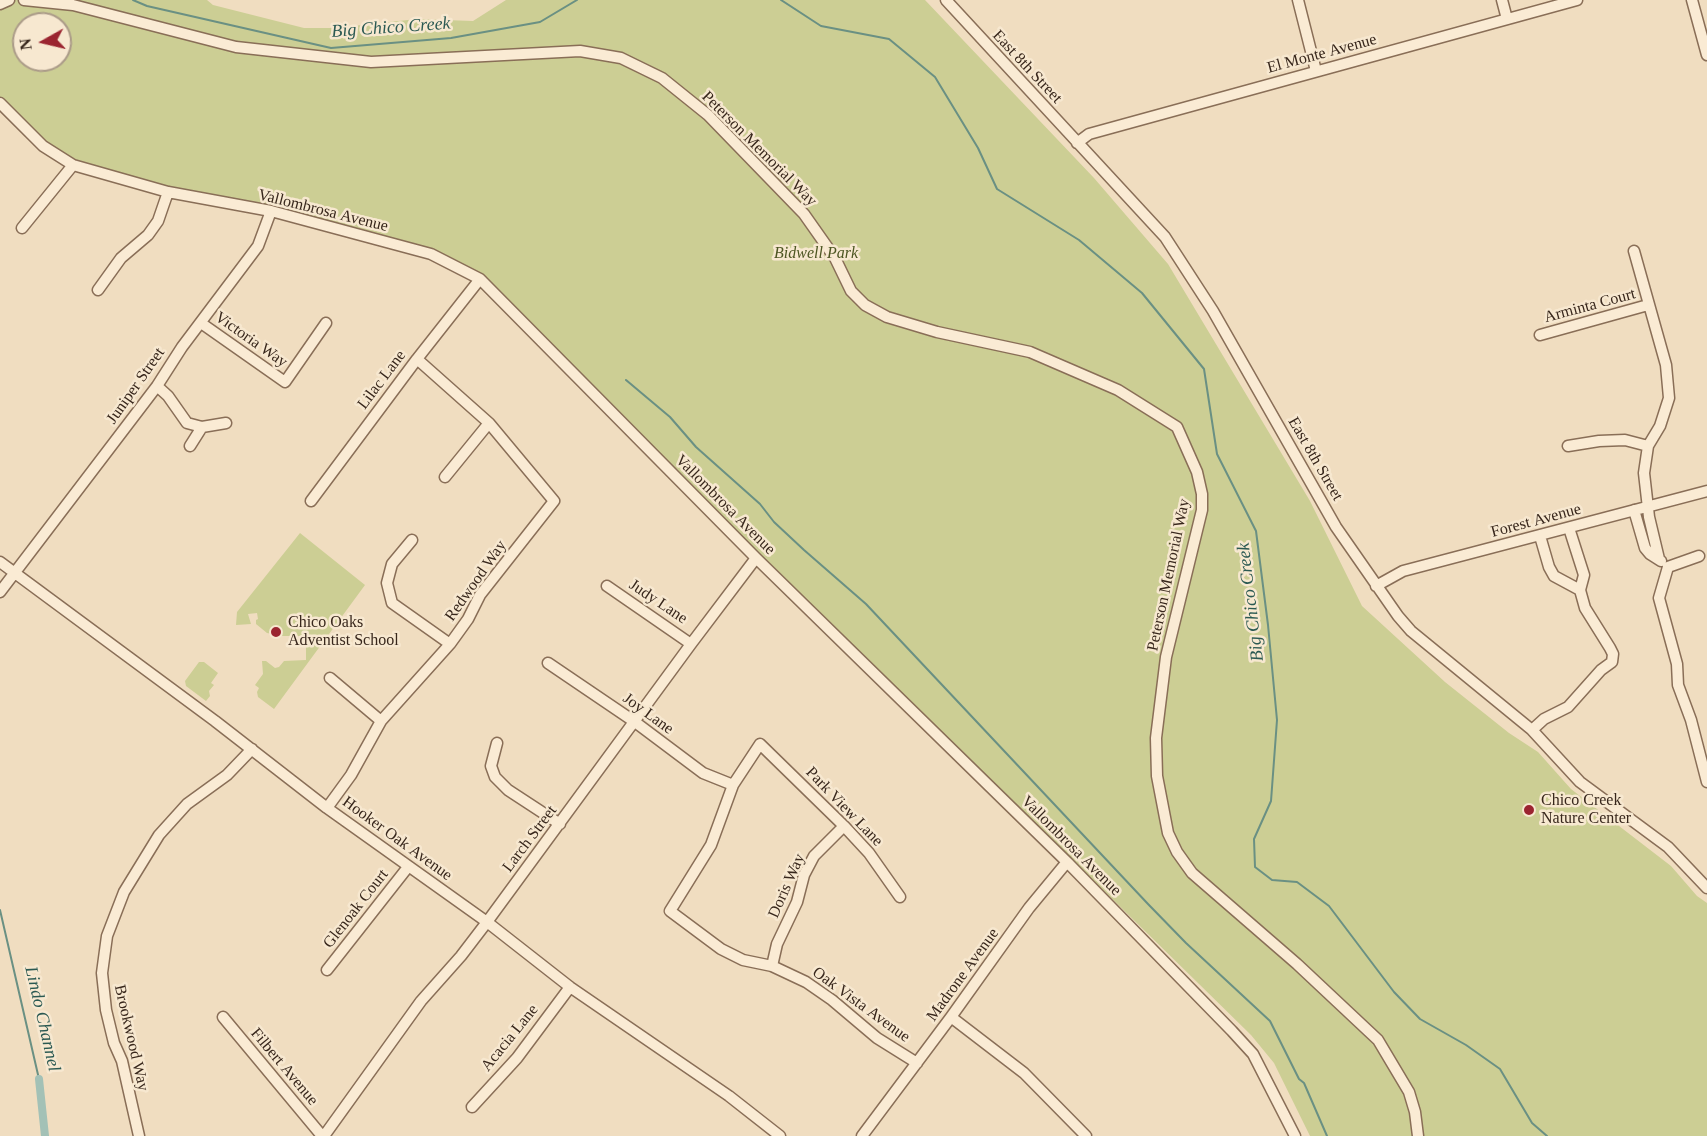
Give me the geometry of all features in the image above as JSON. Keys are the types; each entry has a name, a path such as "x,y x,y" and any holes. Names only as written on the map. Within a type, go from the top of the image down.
{"street":[{"path":"0,4 9,0"},
{"name":"Peterson Memorial Way","path":"24,0 73,5 236,47 371,62 580,51 621,58 662,78 708,115 804,214 835,258 851,291 865,305 887,317 937,332 1030,352 1118,390 1177,427 1197,472 1202,494 1202,510 1166,657 1156,738 1157,776 1168,833 1177,852 1192,873 1298,963 1378,1040 1409,1092 1415,1112 1418,1136"},
{"name":"East 8th Street","path":"946,0 1165,237 1187,268 1336,526 1398,616 1412,631 1532,729 1580,782 1668,847 1707,888"},
{"path":"1298,0 1316,71"},
{"path":"1502,0 1507,19"},
{"name":"El Monte Avenue","path":"1077,143 1089,134 1577,0"},
{"path":"1692,0 1707,56"},
{"name":"Vallombrosa Avenue","path":"0,103 43,146 73,165 168,192 271,211 431,254 480,279 756,558 1067,862 1253,1054 1295,1136"},
{"path":"22,228 73,165"},
{"path":"98,290 121,258 148,235 158,221 168,192"},
{"name":"Juniper Street","path":"0,592 157,386 182,347 258,246 271,211"},
{"path":"1634,251 1665,365 1669,398 1660,426 1648,446 1644,473 1647,507 1663,563 1659,598 1677,664 1678,685 1707,782"},
{"name":"Lilac Lane","path":"310,501 480,279"},
{"name":"Arminta Court","path":"1540,335 1648,305"},
{"name":"Victoria Way","path":"201,323 285,382 326,323"},
{"name":"Redwood Way","path":"327,808 351,775 381,721 450,644 468,619 480,595 554,501 489,423 417,359"},
{"path":"157,386 168,396 187,423 202,427 226,423"},
{"path":"445,477 489,423"},
{"path":"190,446 202,427"},
{"path":"1568,446 1625,440 1648,446"},
{"name":"Forest Avenue","path":"1376,586 1402,571 1707,491"},
{"path":"1634,510 1645,548 1650,555 1663,563 1699,555"},
{"path":"1532,729 1544,719 1568,707 1601,670 1612,662 1613,654 1587,613 1580,590 1584,575 1569,528"},
{"path":"1540,536 1554,576 1580,590"},
{"path":"412,540 392,564 387,583 392,603 450,644"},
{"name":"Larch Street","path":"323,1136 421,1001 461,956 487,922 756,558"},
{"name":"Hooker Oak Avenue","path":"0,562 252,749 327,808 487,922 570,987 729,1096 780,1136"},
{"name":"Judy Lane","path":"607,586 691,644"},
{"name":"Joy Lane","path":"548,663 635,722 703,773 733,785"},
{"path":"330,678 381,721"},
{"path":"497,743 491,766 495,777 508,790 560,824"},
{"name":"Oak Vista Avenue","path":"759,744 733,785 711,845 670,911 721,949 743,960 772,966 806,982 832,1000 877,1038 917,1063"},
{"name":"Park View Lane","path":"759,744 869,853 900,897"},
{"name":"Brookwood Way","path":"139,1136 122,1061 114,1043 106,1010 102,973 107,936 124,892 159,836 188,804 227,775 252,749"},
{"name":"Doris Way","path":"772,966 777,944 797,902 804,875 814,856 844,826"},
{"name":"Madrone Avenue","path":"862,1136 1029,908 1067,862"},
{"name":"Glenoak Court","path":"327,970 408,867"},
{"name":"Acacia Lane","path":"472,1107 517,1058 570,987"},
{"name":"Filbert Avenue","path":"223,1017 323,1136"},
{"path":"951,1017 1024,1072 1086,1136"}],"green space":[{"name":"Bidwell Park","path":"0,0 207,0 213,5 304,28 334,28 417,19 473,21 506,0 925,0 1094,178 1168,264 1310,501 1362,606 1445,682 1509,733 1538,752 1571,789 1671,866 1697,896 1707,903 1707,1136 1310,1136 1274,1063 1251,1035 480,279 431,254 73,165 0,103"},
{"path":"300,533 365,585 274,709 258,697 259,688 255,685 263,674 262,661 266,661 275,668 284,661 306,660 306,636 267,633 256,624 257,613 248,614 251,624 236,625 237,612"},
{"path":"199,662 204,662 218,673 211,683 214,685 206,701 186,686 185,681"}],"waterway":[{"name":"Big Chico Creek","path":"133,0 147,6 331,48 451,38 540,22 577,0"},
{"name":"Big Chico Creek","path":"781,0 821,26 889,39 935,77 978,148 997,189 1079,240 1142,293 1204,369 1217,454 1256,531 1268,625 1277,720 1271,801 1254,839 1255,867 1272,880 1297,882 1329,906 1394,992 1420,1019 1466,1045 1500,1069 1532,1123 1547,1136"},
{"path":"626,380 670,417 696,447 760,504 774,522 866,604 1148,904 1186,943 1270,1021 1299,1079 1304,1083 1327,1136"},
{"name":"Lindo Channel","path":"0,910 39,1079"},
{"name":"Lindo Channel","path":"39,1079 45,1136"}],"place":[{"name":"Chico Oaks Adventist School","path":"276,632"},
{"name":"Chico Creek Nature Center","path":"1529,810"}]}
